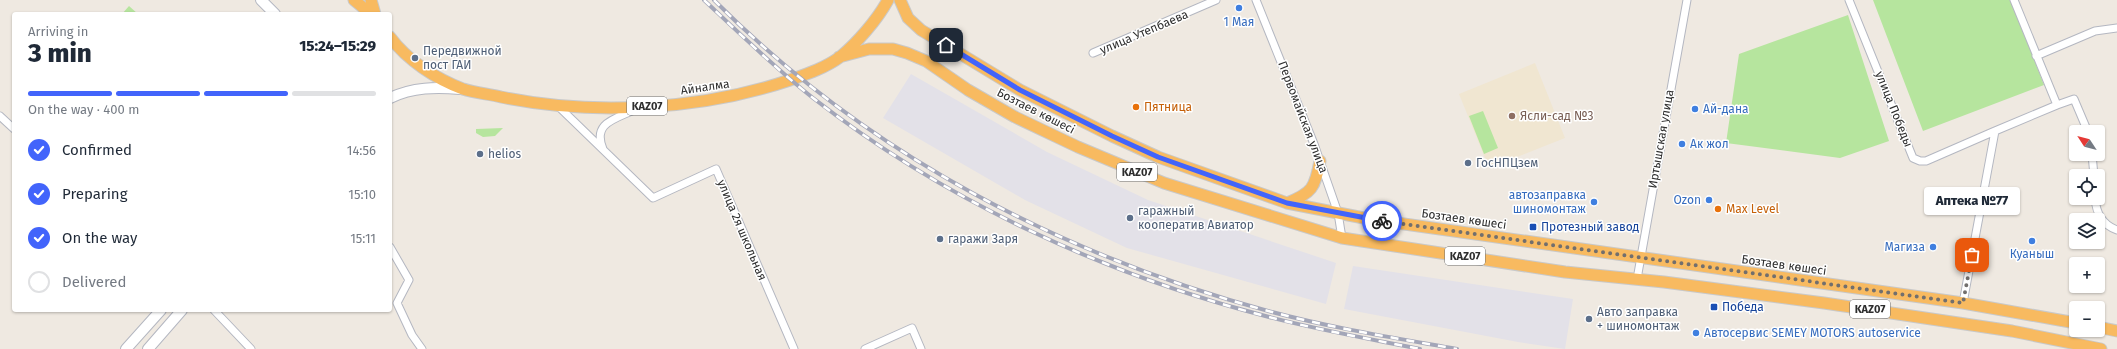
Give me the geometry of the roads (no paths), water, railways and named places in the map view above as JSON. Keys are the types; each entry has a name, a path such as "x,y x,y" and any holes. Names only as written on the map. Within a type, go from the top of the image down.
{"highway":[{"path":"354,0 369,12"},
{"path":"371,0 374,12"},
{"name":"Айналма","path":"392,40 411,60 463,89 558,106 640,107 729,97 774,85 814,71 840,57 879,16 888,0"},
{"name":"Бозтаев көшесі","path":"900,0 908,18 921,30 1020,90 1158,157 1287,203 1338,213 1640,258 1963,303 2069,322"},
{"name":"Бозтаев көшесі","path":"840,57 870,49 893,49 907,53 926,61 968,90 1016,117 1078,147 1164,183 1342,238 1565,272 1772,295 1971,324 2100,349"},
{"path":"1287,203 1304,196 1311,190 1316,182 1320,161"},
{"path":"2105,328 2117,331"}],"main road":[{"path":"261,0 273,12"},
{"path":"392,97 404,92 434,87 463,89"},
{"path":"126,349 159,312"},
{"path":"148,349 180,312"}],"street":[{"name":"улица Утепбаева","path":"1093,53 1216,0"},
{"name":"Первомайская улица","path":"1256,0 1281,59 1320,161 1338,213 1342,238"},
{"name":"Иртышская улица","path":"1637,279 1687,0"},
{"name":"улица Победы","path":"1849,0 1914,158 1920,161 1926,161 1995,131"},
{"path":"2014,0 2057,105"},
{"path":"2036,56 2095,31 2117,28"},
{"path":"1963,303 1995,131 2074,99 2085,125"},
{"name":"улица 2я школьная","path":"558,106 653,198 716,169 794,349"},
{"path":"605,152 599,139 600,130 604,124 640,107"},
{"path":"0,116 12,127"},
{"path":"2096,205 2101,219 2111,228 2117,230"},
{"path":"392,250 409,280 397,303 412,335 422,349"},
{"path":"216,312 251,349"},
{"path":"865,349 912,328 921,349"}],"railway":[{"path":"704,0 799,87 864,136 973,202 1030,231 1088,257 1148,280 1208,300 1307,326 1420,349"},
{"path":"714,0 773,55 836,106 903,152 972,193 1044,229 1118,261 1194,289 1272,312 1341,328 1457,349"}],"place":[{"name":"1 Мая","path":"1239,8"},
{"name":"Передвижной пост ГАИ","path":"415,58"},
{"name":"Пятница","path":"1136,107"},
{"name":"Ай-дана","path":"1695,109"},
{"name":"Ясли-сад №3","path":"1512,116"},
{"name":"Ак жол","path":"1682,144"},
{"name":"helios","path":"480,154"},
{"name":"ГосНПЦзем","path":"1468,163"},
{"name":"Ozon","path":"1709,200"},
{"name":"автозаправка шиномонтаж","path":"1594,202"},
{"name":"Max Level","path":"1718,209"},
{"name":"гаражный кооператив Авиатор","path":"1130,218"},
{"name":"Протезный завод","path":"1533,227"},
{"name":"гаражи Заря","path":"940,239"},
{"name":"Куаныш","path":"2032,241"},
{"name":"Магиза","path":"1933,247"},
{"name":"Аптека №77","path":"1972,255"},
{"name":"Победа","path":"1714,307"},
{"name":"Авто заправка + шиномонтаж","path":"1589,319"},
{"name":"Автосервис SEMEY MOTORS autoservice","path":"1696,333"}]}
